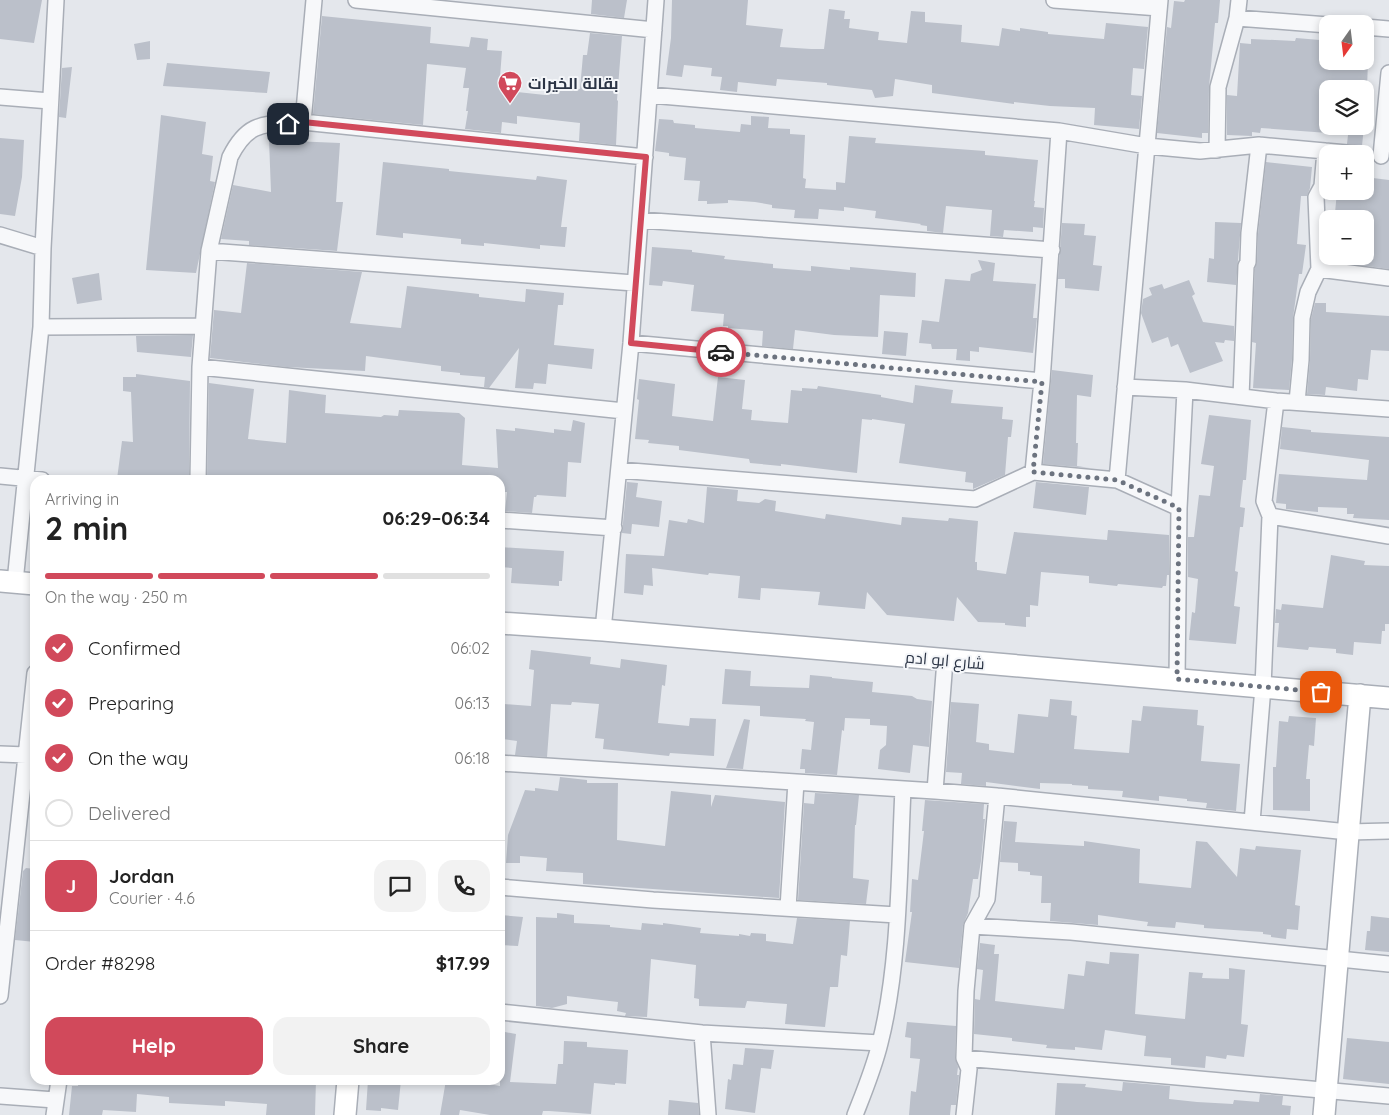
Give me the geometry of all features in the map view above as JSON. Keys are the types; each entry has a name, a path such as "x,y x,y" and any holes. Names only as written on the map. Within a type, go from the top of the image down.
{"street":[{"path":"17,582 41,327 43,248 56,0"},
{"path":"303,122 314,0"},
{"path":"356,0 654,30"},
{"path":"603,630 631,343 656,0"},
{"path":"1054,0 1160,4 1117,480"},
{"path":"1217,150 1218,87 1237,18 1239,0"},
{"path":"1237,18 1319,24"},
{"path":"1374,28 1389,29"},
{"path":"1385,156 1389,73"},
{"path":"650,95 1059,131 1147,146 1200,151 1259,146 1319,151"},
{"path":"0,96 50,100"},
{"path":"198,475 200,367 209,251 230,157 237,143 257,126 303,122 646,157"},
{"path":"1033,472 1042,382 1059,131"},
{"path":"1241,397 1246,266 1248,262 1249,233 1259,146"},
{"path":"1297,402 1302,318 1308,292 1319,269 1316,197 1319,192"},
{"path":"640,220 1052,250"},
{"path":"0,235 43,248"},
{"path":"209,251 634,283"},
{"path":"1319,269 1389,278"},
{"path":"41,327 203,326"},
{"path":"631,343 1042,382"},
{"path":"200,367 624,411"},
{"path":"1125,387 1185,390 1276,401 1389,409"},
{"path":"1177,679 1179,508 1185,390"},
{"path":"1252,822 1263,687 1270,516 1264,500 1276,401"},
{"path":"619,470 975,498 1033,472 1117,480 1179,508"},
{"path":"0,476 30,478"},
{"path":"1270,516 1389,536"},
{"path":"505,520 614,528"},
{"name":"شارع ابو ادم","path":"505,623 603,630 1389,698"},
{"path":"935,791 945,660"},
{"path":"1324,1115 1360,695"},
{"path":"0,996 3,940 30,719"},
{"path":"0,754 26,755"},
{"path":"505,763 935,791 1348,832 1389,832"},
{"path":"788,908 796,782"},
{"path":"855,1115 866,1089 880,1044 892,970 897,915 903,789"},
{"path":"964,1115 969,1069 964,1058 966,991 972,926 987,900 997,796"},
{"path":"505,887 653,900 897,915"},
{"path":"972,926 1081,933 1389,964"},
{"path":"505,1013 702,1033 880,1044"},
{"path":"702,1033 708,1115"},
{"path":"964,1058 1326,1092 1389,1096"},
{"path":"0,1096 54,1108 58,1085"},
{"path":"345,1115 348,1085"}],"building":[{"path":"0,0 42,0 34,43 0,39"},
{"path":"592,0 627,0 624,18 591,14"},
{"path":"672,0 748,0 746,25 783,29 780,47 811,49 824,49 829,9 845,11 844,19 850,19 849,28 879,32 878,40 907,43 911,11 925,12 925,22 962,25 961,42 999,46 1002,28 1020,31 1020,28 1048,32 1048,34 1104,39 1106,23 1148,27 1144,69 1133,68 1131,95 1142,96 1139,129 1094,125 1095,108 1014,102 1014,104 932,93 932,85 895,79 893,96 875,98 872,90 827,85 827,83 777,79 776,86 738,82 737,92 720,90 722,77 711,76 712,68 684,65 682,77 666,75 671,38"},
{"path":"1185,0 1220,0 1218,23 1215,23 1209,87 1208,133 1202,133 1202,138 1157,133 1167,27 1171,28 1174,1 1184,2"},
{"path":"322,16 431,27 430,43 469,47 471,37 488,39 487,50 502,51 499,90 545,95 546,85 580,89 583,55 587,55 590,33 622,36 616,145 579,141 580,123 517,116 517,124 502,122 501,133 465,129 469,88 463,88 466,68 427,64 423,125 313,114"},
{"path":"1296,38 1319,40 1319,70 1368,70 1367,80 1319,80 1319,132 1261,128 1260,133 1252,132 1252,136 1227,135 1227,95 1237,96 1240,43 1251,44 1251,39 1295,41"},
{"path":"150,41 150,59 137,60 134,44"},
{"path":"167,63 270,72 267,93 163,86"},
{"path":"72,67 66,118 59,117 62,68"},
{"path":"161,115 206,122 202,154 213,156 210,181 215,182 196,273 146,270"},
{"path":"751,116 769,117 768,128 790,129 790,134 805,135 803,178 806,179 805,188 836,190 836,182 845,183 849,136 876,138 875,143 985,151 985,155 1038,160 1034,207 1044,208 1043,228 1033,227 1033,232 1004,230 1003,237 990,236 992,210 946,206 943,233 927,231 927,226 921,224 875,218 876,211 844,207 844,211 819,209 818,219 794,218 795,210 772,208 772,205 755,202 728,200 728,203 707,204 707,201 698,201 700,181 684,180 686,158 669,156 669,153 655,151 659,119 695,125 695,128 740,132 741,124 751,125"},
{"path":"1348,135 1363,135 1362,145 1347,144"},
{"path":"0,138 24,140 22,177 15,216 0,214"},
{"path":"269,140 340,143 336,202 343,202 337,251 249,245 249,241 221,239 233,185 271,192"},
{"path":"383,162 536,180 537,176 567,180 561,227 567,227 565,247 540,245 540,249 484,243 484,246 461,244 461,239 403,233 403,238 376,235"},
{"path":"1266,162 1312,167 1310,188 1307,196 1301,196 1297,244 1306,245 1302,274 1299,274 1293,318 1289,390 1253,388 1256,343 1252,342 1255,268"},
{"path":"1374,178 1389,180 1389,269 1360,265 1374,265 1374,210 1335,210 1336,200 1374,200"},
{"path":"1215,222 1241,223 1236,285 1207,282 1209,258 1214,259"},
{"path":"1062,223 1085,224 1084,235 1096,236 1093,265 1102,266 1099,291 1065,288 1065,279 1058,279"},
{"path":"652,247 692,250 692,252 725,256 724,259 773,264 773,268 811,271 811,266 850,270 850,267 916,273 915,297 880,295 878,337 834,335 795,330 793,349 762,346 763,331 728,328 728,326 723,326 724,314 691,311 694,285 663,281 662,286 649,285"},
{"path":"978,260 995,263 993,281 1036,284 1033,318 1037,318 1033,353 979,347 979,352 970,351 970,361 956,360 957,349 932,349 931,344 919,343 922,320 939,322 945,279 970,281 971,274 982,270"},
{"path":"247,263 362,272 350,323 401,328 407,286 479,294 479,297 525,302 526,289 564,293 563,305 558,305 554,345 594,349 592,369 548,364 546,384 534,383 533,389 515,388 519,348 489,388 484,387 485,377 441,371 441,366 366,356 365,371 287,367 210,358 214,310 241,313"},
{"path":"99,273 102,300 77,304 72,278"},
{"path":"1189,280 1195,294 1192,296 1203,322 1234,326 1234,341 1215,342 1223,361 1190,373 1178,344 1171,347 1168,337 1152,343 1141,313 1143,299 1152,295 1149,288 1162,284 1164,289"},
{"path":"1315,303 1326,303 1326,312 1389,316 1389,351 1371,350 1368,380 1358,379 1357,391 1326,387 1325,395 1307,394 1311,319"},
{"path":"884,331 908,333 906,356 882,354"},
{"path":"193,335 191,357 137,352 136,336"},
{"path":"1052,370 1093,375 1091,397 1077,395 1077,466 1090,468 1043,464"},
{"path":"136,374 190,381 189,475 118,475 122,441 133,442 131,392 123,391 123,377 136,377"},
{"path":"718,377 745,380 742,409 752,410 751,420 788,423 791,390 802,391 802,388 817,389 818,386 881,395 881,397 913,403 915,385 953,390 951,403 1003,407 1002,419 1013,420 1011,437 1008,437 1005,475 973,489 973,483 965,482 966,472 899,463 905,424 872,419 862,419 857,473 781,464 781,466 750,463 749,459 679,450 679,446 648,443 649,440 635,439 639,379 675,384 672,416 713,421"},
{"path":"209,383 254,389 248,439 286,443 289,390 326,395 325,413 381,417 384,415 398,416 399,410 459,413 465,418 462,465 498,468 496,429 515,431 515,428 554,433 554,429 571,431 573,420 585,423 581,463 568,462 566,497 537,495 534,497 532,513 505,511 507,492 505,492 505,475 207,475"},
{"path":"1209,415 1251,420 1246,480 1243,480 1240,507 1245,508 1243,527 1240,527 1235,571 1238,572 1234,606 1240,607 1236,644 1189,640 1192,612 1195,613 1198,579 1188,577 1188,537 1194,537 1199,495 1210,496 1214,466 1201,464"},
{"path":"1282,427 1311,430 1311,432 1389,437 1389,520 1353,518 1354,514 1347,514 1347,508 1318,507 1318,512 1286,509 1286,504 1276,503 1279,474 1367,480 1369,460 1280,449"},
{"path":"627,482 638,483 636,497 662,501 659,527 632,524 631,534 622,533"},
{"path":"1036,482 1089,487 1086,515 1033,508"},
{"path":"707,487 738,490 737,501 759,503 765,499 776,501 775,511 825,519 826,514 901,525 902,517 948,521 949,518 978,521 975,562 977,562 977,570 1006,574 1014,532 1107,540 1108,530 1169,535 1169,575 1167,575 1166,586 1162,588 1089,583 1089,576 1041,572 1038,606 1030,605 1030,617 1026,617 1026,627 1005,625 1005,623 978,622 957,597 954,621 887,615 867,592 865,609 818,605 820,592 761,588 760,600 738,598 740,576 709,573 708,575 652,568 653,586 644,585 643,595 624,593 626,554 664,556 669,520 687,523 688,519 704,523"},
{"path":"505,547 564,551 562,581 559,581 559,586 511,583 512,568 505,567"},
{"path":"1331,555 1365,561 1364,565 1389,566 1389,624 1385,624 1385,631 1382,631 1381,644 1354,642 1353,655 1336,653 1336,649 1309,647 1308,650 1277,647 1279,623 1275,623 1276,609 1281,610 1282,604 1323,608"},
{"path":"531,650 591,657 590,664 620,668 621,659 667,665 665,686 662,685 658,723 689,726 690,718 716,719 714,756 670,753 669,756 603,749 604,739 595,738 599,704 572,702 571,705 551,704 547,757 515,755 517,741 505,739 505,704 531,706 534,670 529,669"},
{"path":"725,669 751,671 750,686 809,688 810,675 873,682 872,692 912,696 917,699 932,701 929,747 913,745 910,773 878,769 880,750 886,745 887,726 870,725 870,719 845,718 837,775 805,773 805,769 800,769 802,749 811,750 814,722 805,721 806,719 760,716 760,706 722,704"},
{"path":"1050,699 1072,701 1071,715 1077,716 1074,749 1129,753 1132,720 1141,721 1143,706 1198,710 1197,725 1204,726 1201,761 1240,764 1236,811 1206,808 1207,803 1187,801 1187,799 1159,796 1159,801 1122,797 1123,791 1088,789 1088,786 1072,784 1040,783 1040,789 986,782 986,786 961,784 962,773 946,772 951,702 979,704 976,742 989,744 989,750 1014,753 1018,714 1048,717"},
{"path":"1289,716 1316,718 1314,746 1309,745 1306,779 1310,779 1310,811 1273,810 1273,767 1276,767 1279,721 1288,722"},
{"path":"744,719 750,720 743,769 726,768"},
{"path":"560,777 587,780 587,783 618,783 617,840 665,846 671,791 711,795 711,807 715,795 785,802 779,898 583,884 583,873 546,871 547,858 520,856 520,863 506,863 508,835 525,790 535,791 535,788 558,791"},
{"path":"815,793 859,795 855,825 853,878 869,880 866,904 798,900 804,803 814,804"},
{"path":"925,800 984,804 983,819 985,819 981,861 978,879 973,879 968,913 963,925 959,968 905,962 912,912 910,912 912,879 918,880 924,831 922,831"},
{"path":"1004,821 1017,822 1015,842 1084,846 1084,841 1140,849 1139,883 1191,888 1196,841 1207,842 1237,877 1240,848 1255,850 1256,846 1301,850 1295,905 1300,906 1298,930 1287,929 1286,939 1271,937 1271,935 1263,934 1263,932 1204,928 1204,925 1176,922 1175,928 1147,926 1148,922 1098,915 1098,925 1050,921 1051,903 1041,903 1042,876 1018,871 1018,863 1000,862"},
{"path":"26,868 30,868 30,942 15,940 23,871"},
{"path":"557,913 574,915 574,923 610,925 610,927 641,930 642,923 663,925 663,923 701,928 700,933 739,936 739,934 750,936 751,933 766,934 766,941 793,944 797,918 850,921 847,956 841,955 838,987 830,987 825,1027 785,1024 787,1004 747,1001 745,1008 699,1006 699,999 694,998 696,965 651,959 647,1017 625,1016 626,1013 617,1011 618,1002 567,996 567,1004 552,1008 536,1006 536,917 557,918"},
{"path":"505,915 523,917 518,946 505,945"},
{"path":"1371,916 1389,918 1389,952 1365,950 1367,931 1370,931"},
{"path":"980,943 995,945 994,954 999,954 995,1001 1064,1009 1068,974 1084,976 1086,961 1109,964 1110,952 1139,954 1135,1014 1185,1019 1189,972 1203,973 1202,978 1229,979 1229,968 1245,970 1241,1024 1248,1025 1244,1057 1227,1055 1226,1059 1206,1056 1205,1068 1171,1065 1171,1058 1144,1056 1146,1036 1105,1030 1102,1050 1075,1047 1075,1050 1046,1048 1047,1045 1012,1041 1012,1038 974,1034 975,999 980,1000 983,970 977,969"},
{"path":"907,1022 956,1026 955,1058 958,1067 957,1075 959,1075 956,1105 951,1105 950,1115 909,1115 911,1091 916,1092 920,1059 910,1058 911,1038 905,1037"},
{"path":"505,1032 516,1034 510,1082 556,1084 558,1064 563,1064 564,1041 587,1042 587,1047 628,1050 626,1084 594,1083 591,1114 543,1111 542,1115 490,1115 460,1110 459,1115 440,1115 445,1085 505,1085"},
{"path":"1347,1038 1389,1042 1389,1084 1343,1079"},
{"path":"745,1048 774,1050 771,1069 761,1068 755,1113 725,1109 728,1079 731,1080 733,1064 743,1065"},
{"path":"1123,1082 1170,1086 1169,1099 1197,1102 1233,1104 1234,1100 1259,1102 1260,1094 1283,1096 1282,1105 1291,1106 1290,1115 1055,1115 1057,1083 1086,1084 1085,1087 1122,1091"},
{"path":"316,1085 315,1115 266,1115 267,1104 225,1101 225,1106 169,1103 169,1097 137,1094 136,1112 103,1110 102,1115 69,1115 72,1086"},
{"path":"368,1085 400,1085 398,1110 381,1108 381,1111 366,1110"},
{"path":"669,1100 698,1103 699,1115 668,1115"}],"way so far":[{"path":"721,352 1042,382 1033,472 1117,480 1179,508 1177,679 1321,692"}],"place":[{"name":"بقالة الخيرات","path":"510,104"}],"route":[{"path":"288,124 303,122 646,157 634,283 631,343 721,352"}]}
